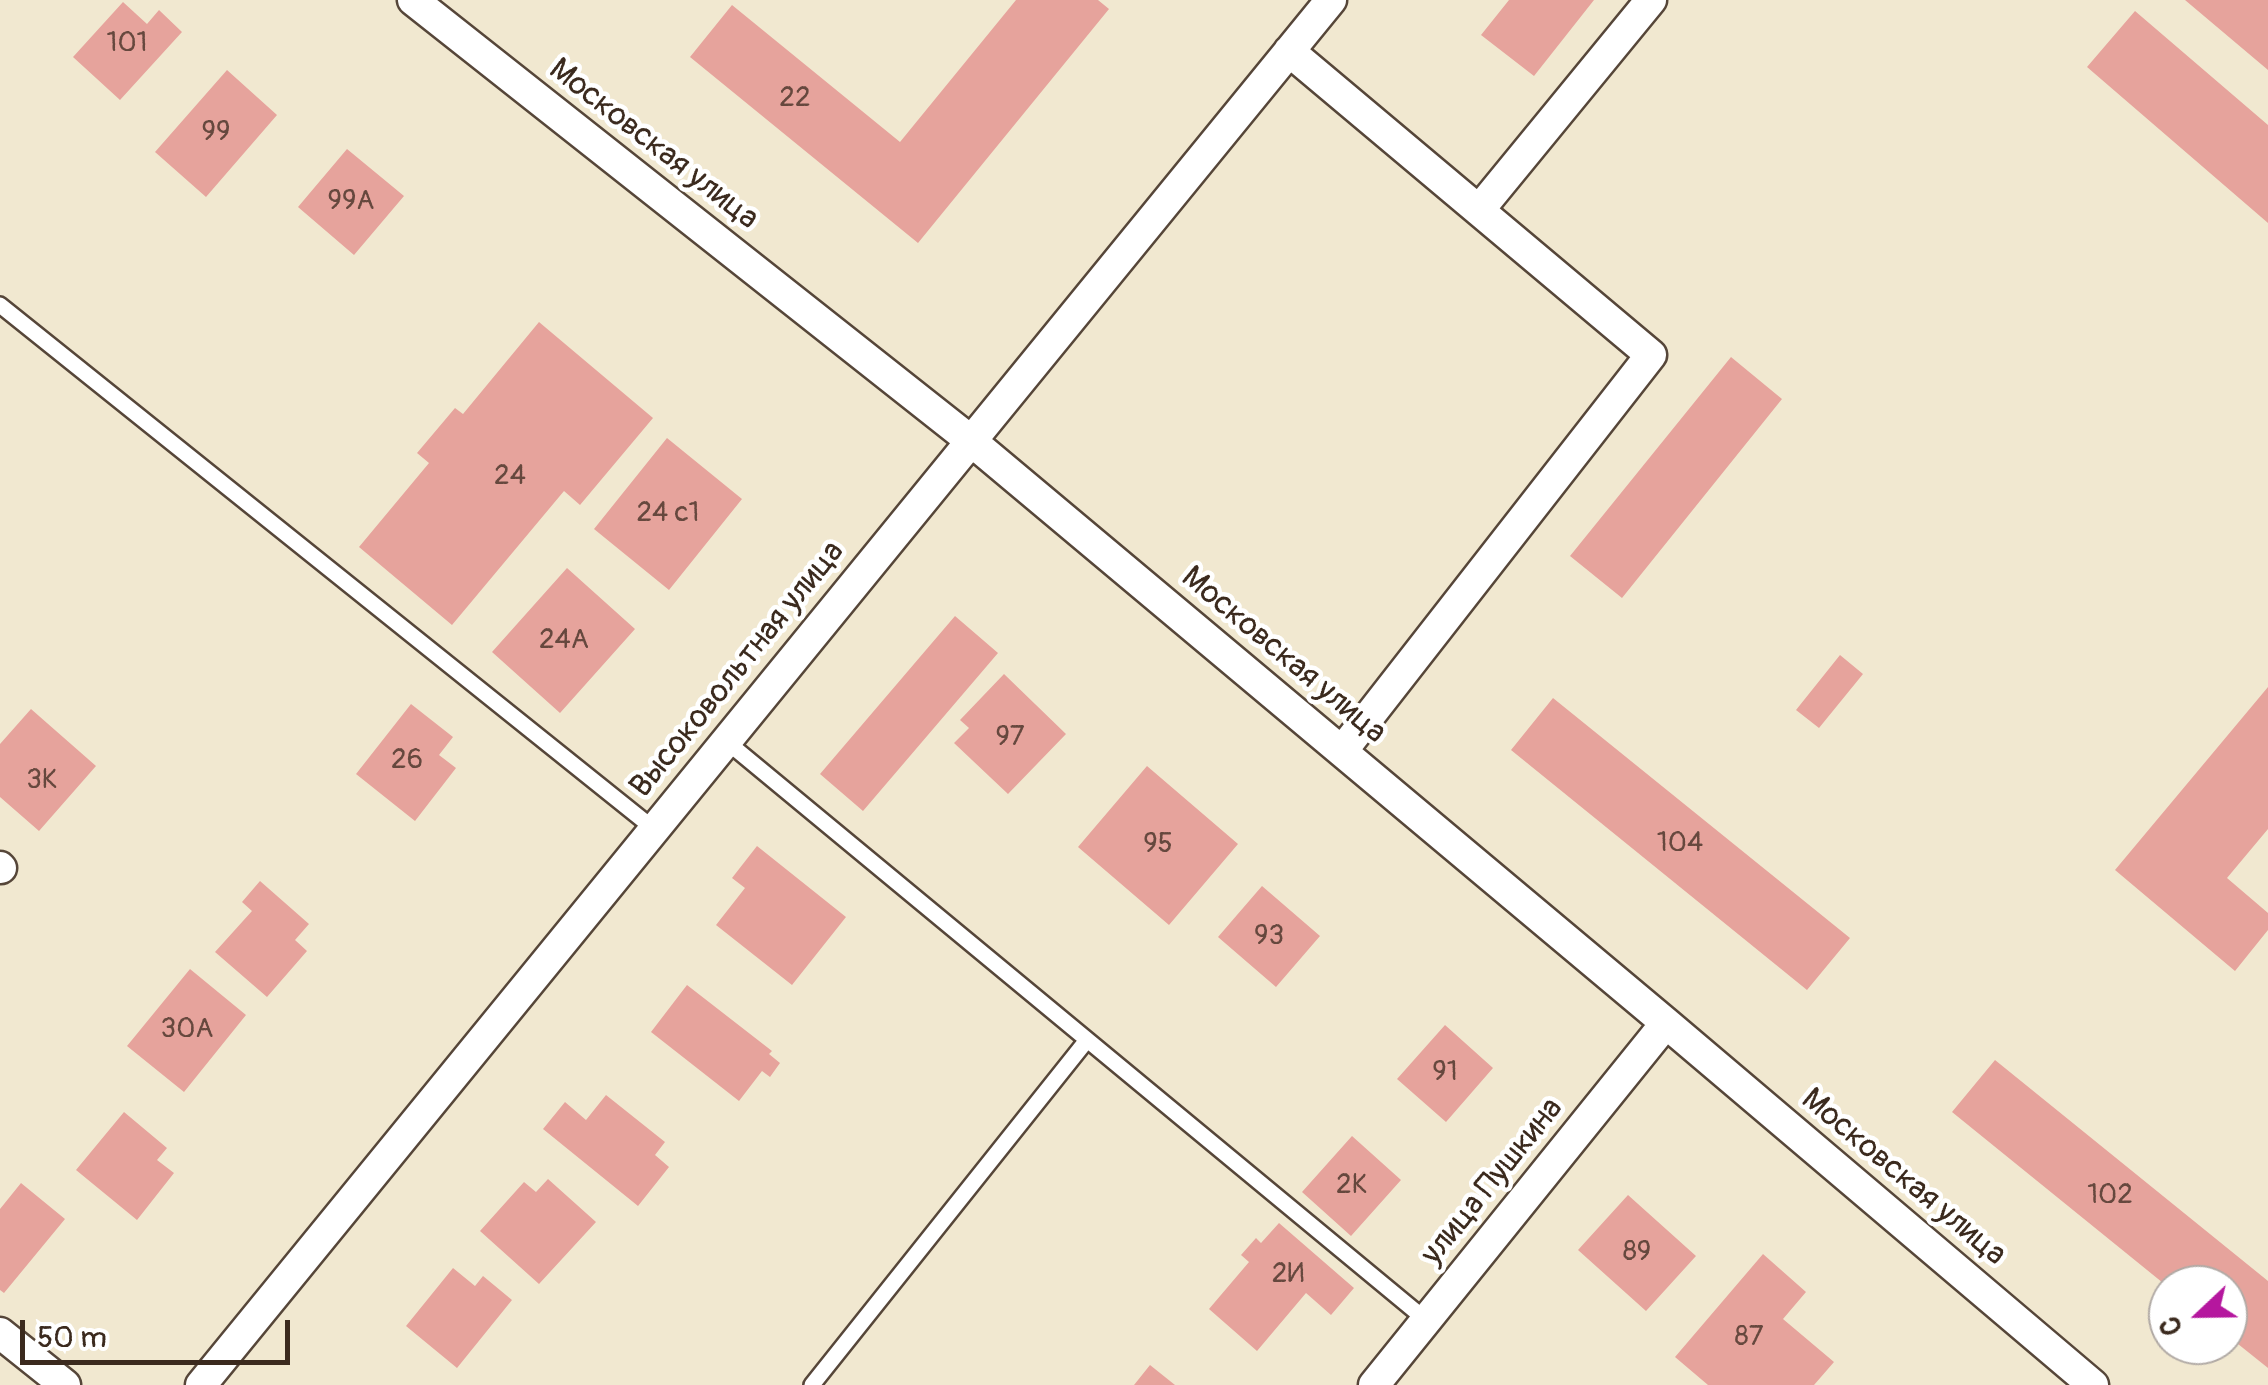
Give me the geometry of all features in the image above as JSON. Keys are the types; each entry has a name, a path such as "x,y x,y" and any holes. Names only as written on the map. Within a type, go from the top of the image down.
{"street":[{"name":"Московская улица","path":"413,0 970,440 2093,1385"},
{"name":"Высоковольтная улица","path":"201,1385 1331,0"},
{"path":"1478,210 1651,0"},
{"path":"1289,50 1651,354 1342,752"},
{"name":"улица Пушкина","path":"1374,1385 1666,1023"},
{"path":"0,1332 65,1385"}],"lane":[{"path":"0,305 654,829"},
{"path":"726,741 1426,1320"},
{"path":"812,1385 1088,1040"}],"building":[{"path":"1016,0 1098,0 1109,9 918,243 690,57 732,5 900,142"},
{"path":"1509,0 1594,0 1534,76 1481,35"},
{"path":"2185,0 2268,0 2268,70"},
{"path":"123,2 147,24 159,10 182,32 120,100 73,57"},
{"path":"2135,11 2268,125 2268,223 2087,67"},
{"path":"227,70 277,115 206,197 155,152"},
{"path":"347,149 404,196 354,255 298,207"},
{"path":"539,322 653,418 580,505 564,491 452,625 359,547 429,463 417,453 455,408 463,414"},
{"path":"1731,357 1782,399 1622,598 1570,556"},
{"path":"667,438 742,499 669,590 594,529"},
{"path":"567,568 635,629 560,713 492,652"},
{"path":"955,616 998,653 863,811 820,774"},
{"path":"1840,655 1863,674 1819,728 1796,710"},
{"path":"1004,674 1066,734 1008,794 954,743 969,728 960,720"},
{"path":"2268,687 2268,829 2227,878 2268,913 2268,930 2235,971 2115,870"},
{"path":"1553,698 1850,938 1807,990 1511,750"},
{"path":"411,704 453,737 439,755 456,768 415,821 356,774"},
{"path":"31,709 96,766 39,831 0,797 0,744"},
{"path":"1147,766 1238,844 1169,925 1078,847"},
{"path":"757,846 846,917 792,985 716,925 745,888 732,878"},
{"path":"260,881 309,924 295,940 307,951 267,997 215,952 252,911 242,902"},
{"path":"1262,886 1320,936 1276,987 1218,937"},
{"path":"190,969 246,1015 184,1092 127,1046"},
{"path":"687,985 772,1051 769,1054 780,1063 770,1077 762,1071 739,1101 651,1032"},
{"path":"1445,1025 1493,1068 1446,1122 1397,1079"},
{"path":"1995,1060 2268,1281 2268,1368 2248,1352 2248,1265 2148,1265 2148,1271 1952,1112"},
{"path":"606,1095 665,1142 655,1155 669,1167 638,1206 543,1129 565,1102 586,1120"},
{"path":"124,1112 167,1148 157,1160 174,1173 137,1220 76,1170"},
{"path":"1352,1136 1401,1180 1351,1236 1302,1192"},
{"path":"548,1179 596,1222 539,1284 480,1231 524,1182 536,1192"},
{"path":"21,1183 65,1219 4,1293 0,1290 0,1209"},
{"path":"1628,1195 1696,1256 1646,1311 1578,1250"},
{"path":"1279,1223 1354,1288 1331,1315 1306,1293 1257,1351 1209,1309 1249,1262 1241,1255 1256,1238 1261,1243"},
{"path":"1763,1254 1806,1292 1783,1319 1834,1362 1814,1385 1708,1385 1675,1357"},
{"path":"453,1268 475,1286 483,1276 512,1300 457,1368 406,1326"},
{"path":"1150,1365 1175,1385 1134,1385"}]}
